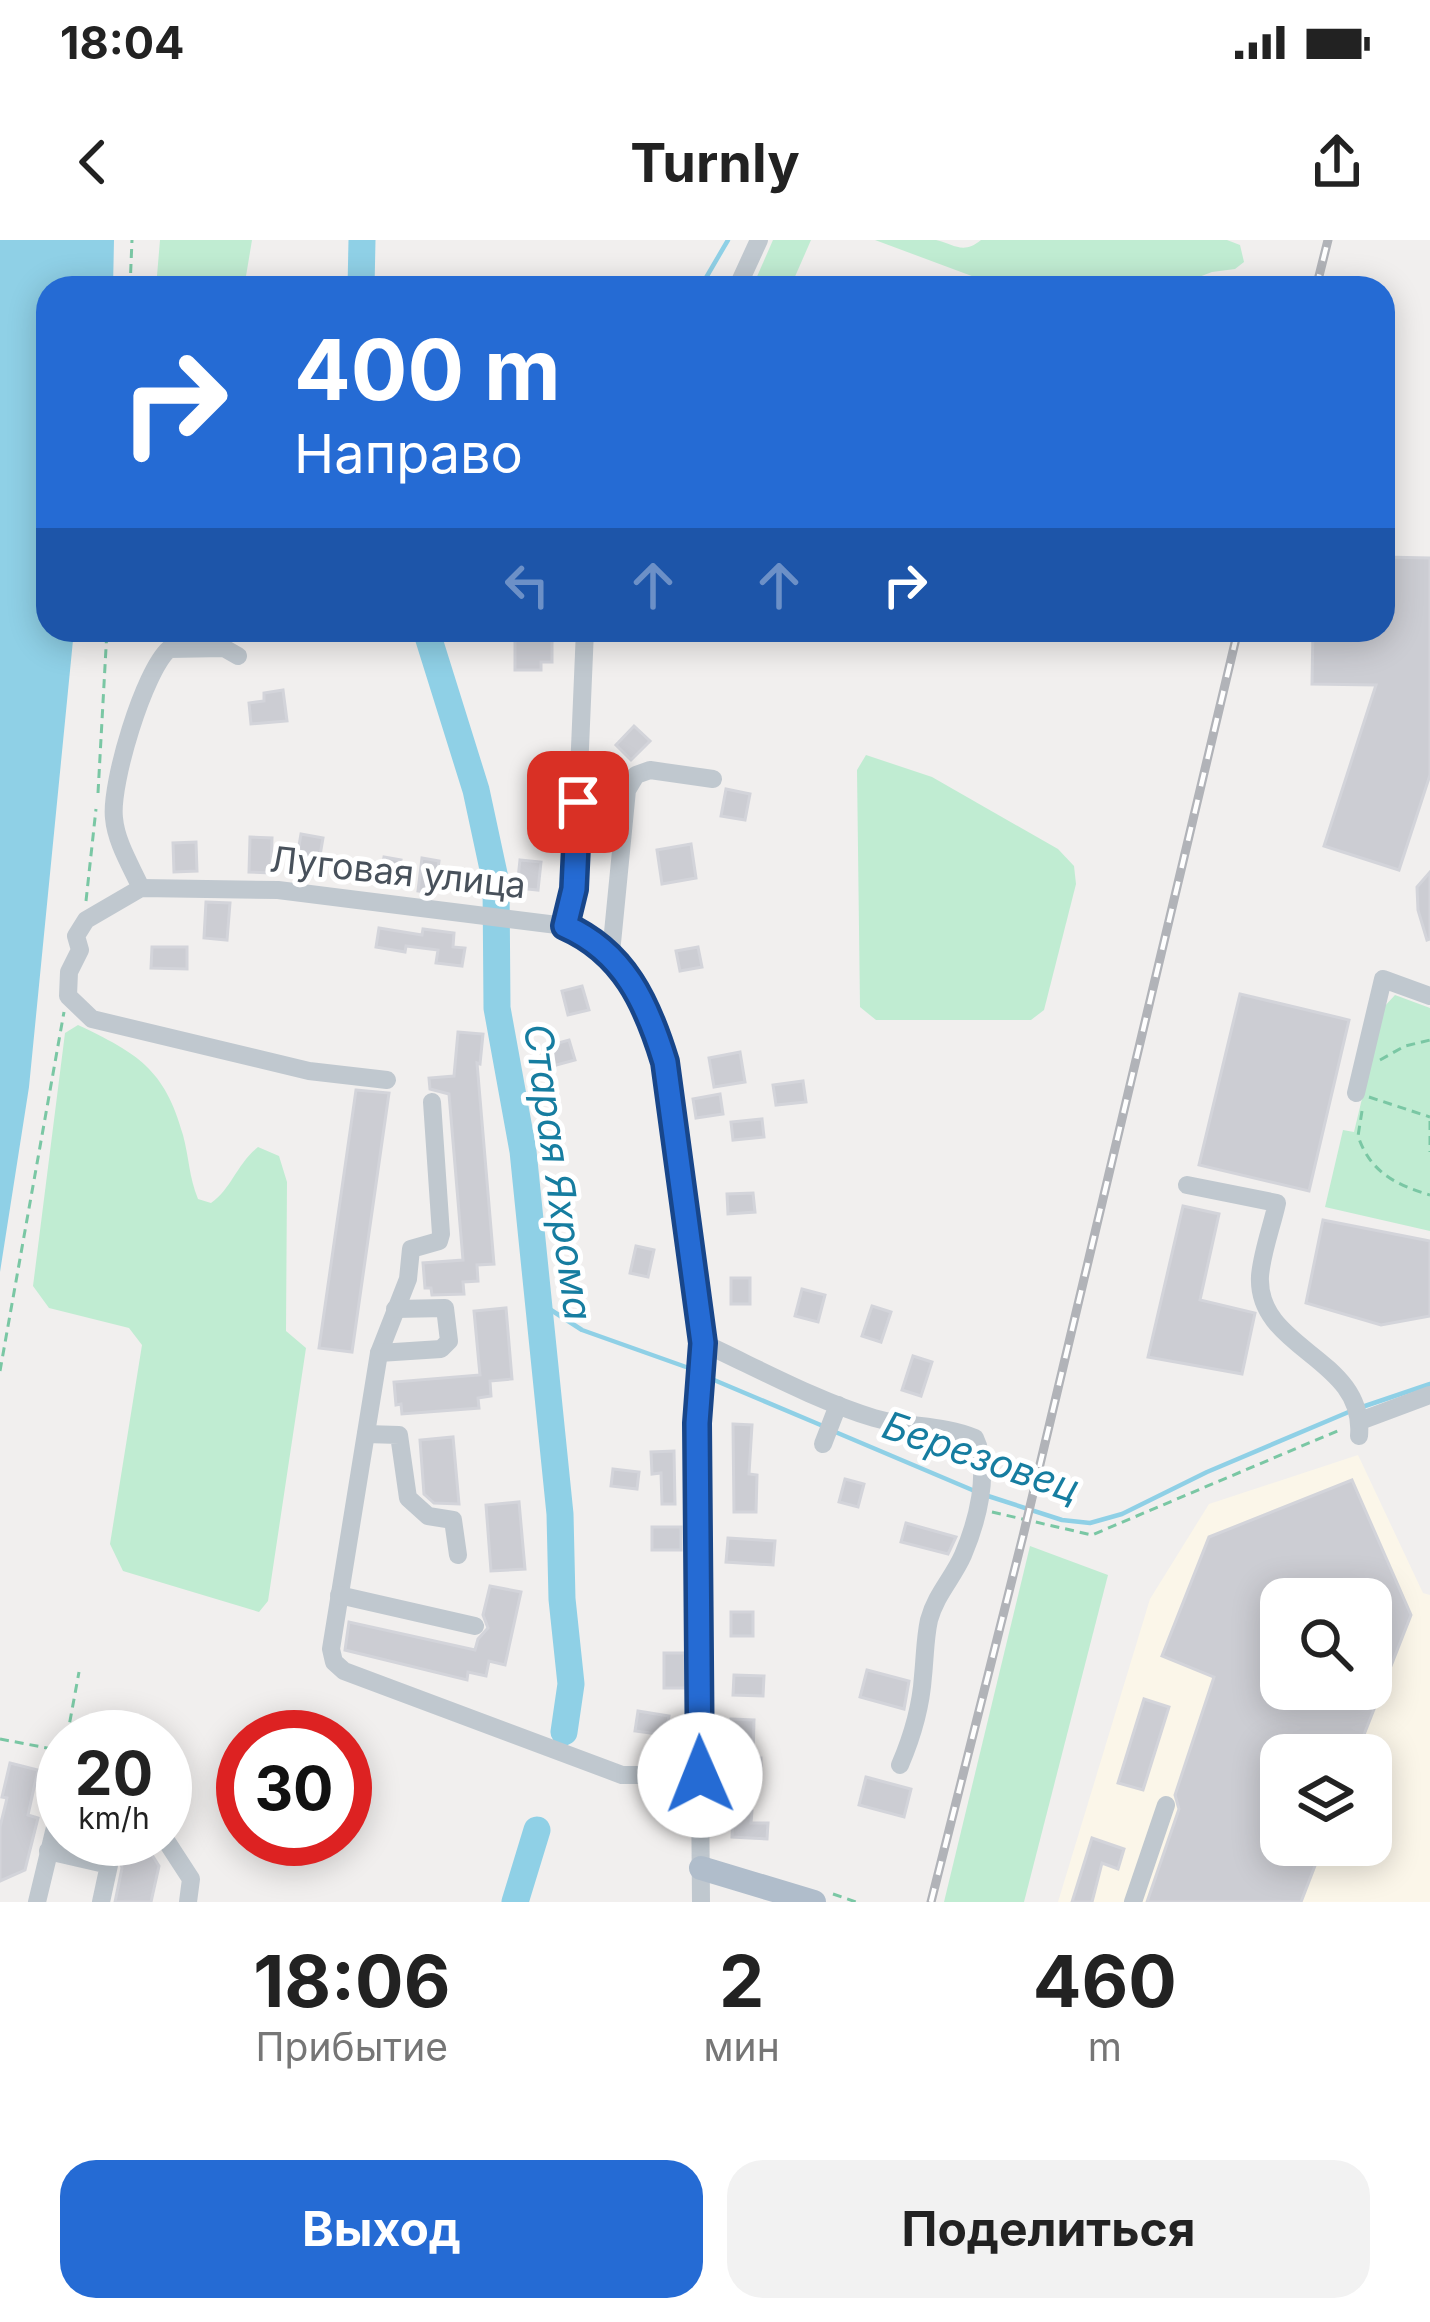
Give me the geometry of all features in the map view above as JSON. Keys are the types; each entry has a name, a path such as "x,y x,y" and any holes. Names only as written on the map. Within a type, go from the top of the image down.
{"main road":[{"path":"701,1868 814,1902"}],"street":[{"path":"742,276 759,240"},
{"path":"565,926 574,889 584,642"},
{"path":"238,656 224,648 169,649 160,656 114,793 116,831 141,889 109,904 83,924 76,937 80,950 69,972 68,996 92,1019 309,1072 386,1080"},
{"path":"611,953 627,790 636,775 650,770 713,779"},
{"name":"Луговая улица","path":"141,889 278,890 565,926 611,953 644,1005 665,1062 703,1343 697,1423 700,1902"},
{"path":"1356,1093 1383,979 1430,996"},
{"path":"432,1102 441,1234 439,1241 410,1249 408,1279 379,1353 331,1648 334,1662 344,1671 622,1775 700,1775"},
{"path":"1187,1185 1277,1203 1260,1278 1265,1310 1278,1330 1320,1357 1347,1393 1360,1424 1430,1396"},
{"path":"379,1353 441,1349 449,1341 445,1308 395,1309"},
{"path":"703,1343 831,1428 880,1420 950,1428 975,1438 981,1452 980,1497 963,1555 938,1593 929,1621 923,1680 910,1742 900,1765"},
{"path":"366,1434 399,1435 408,1498 428,1516 453,1520 458,1555"},
{"path":"339,1595 475,1626"},
{"path":"1133,1902 1166,1805"},
{"path":"37,1902 45,1866"},
{"path":"101,1902 109,1866"},
{"path":"183,1866 191,1879 188,1902"}],"path":[{"path":"130,276 132,240"},
{"path":"83,924 97,800 105,642"},
{"path":"0,1370 68,996"},
{"path":"1371,1066 1405,1046 1430,1040"},
{"path":"1430,1152 1430,1118 1365,1095 1358,1136 1378,1171 1400,1186 1430,1195"},
{"path":"980,1497 996,1514 1092,1535 1360,1424"},
{"path":"72,1710 79,1672"},
{"path":"0,1738 36,1745"}],"shaded area":[{"path":"1358,1455 1423,1593 1430,1595 1430,1902 1058,1902 1150,1599 1209,1504"}],"green space":[{"path":"160,240 252,240 246,276 157,276"},
{"path":"773,240 811,240 795,276 757,276"},
{"path":"875,240 936,240 964,248 981,240 1227,240 1240,245 1244,262 1235,269 1202,276 972,276"},
{"path":"866,755 932,777 1058,849 1074,866 1076,884 1044,1010 1031,1020 876,1020 860,1007 857,770"},
{"path":"1395,995 1430,1008 1430,1231 1325,1207 1343,1130 1354,1132 1384,1007"},
{"path":"78,1025 132,1055 157,1079 176,1112 198,1199 211,1203 218,1197 258,1147 279,1156 287,1182 286,1331 306,1348 268,1601 259,1612 123,1571 110,1544 142,1345 129,1328 49,1308 33,1286 65,1033"},
{"path":"1030,1546 1108,1575 1024,1902 944,1902"}],"water":[{"path":"0,240 114,240 113,276 36,276 36,642 73,642 29,1087 0,1272"}],"building":[{"path":"1395,557 1430,558 1430,775 1399,870 1324,846 1376,685 1312,684 1313,642 1395,642"},
{"path":"515,642 552,642 552,662 541,662 541,670 515,670"},
{"path":"283,690 287,721 251,724 249,703 264,701 264,693"},
{"path":"634,726 650,741 631,760 616,745"},
{"path":"726,789 750,794 745,820 721,816"},
{"path":"301,834 323,838 317,873 295,869"},
{"path":"250,837 272,838 271,873 249,872"},
{"path":"196,842 197,871 174,872 173,843"},
{"path":"691,844 696,878 662,884 657,850"},
{"path":"384,857 401,860 396,888 379,885"},
{"path":"422,858 439,861 435,893 418,891"},
{"path":"520,860 541,862 538,890 517,888"},
{"path":"1430,872 1430,939 1427,940 1417,887"},
{"path":"206,902 230,903 227,940 204,938"},
{"path":"379,928 422,935 423,929 454,933 453,947 465,948 462,966 436,963 438,950 376,947"},
{"path":"152,947 187,947 187,969 151,968"},
{"path":"698,947 702,967 680,971 676,951"},
{"path":"582,986 589,1010 568,1015 562,991"},
{"path":"1240,994 1349,1020 1309,1191 1199,1165"},
{"path":"458,1032 483,1034 477,1063 494,1264 477,1265 478,1281 463,1282 464,1294 432,1295 431,1288 425,1288 423,1263 463,1260 449,1094 430,1089 429,1078 454,1076"},
{"path":"569,1040 575,1060 553,1066 547,1046"},
{"path":"740,1052 745,1082 714,1087 709,1058"},
{"path":"803,1081 806,1102 776,1105 773,1085"},
{"path":"356,1090 389,1093 352,1352 319,1348"},
{"path":"720,1094 723,1114 696,1118 693,1099"},
{"path":"762,1119 764,1137 733,1140 731,1122"},
{"path":"753,1193 755,1212 728,1214 727,1194"},
{"path":"1183,1206 1219,1214 1200,1300 1255,1313 1242,1374 1148,1357"},
{"path":"1323,1220 1430,1241 1430,1316 1381,1325 1306,1303"},
{"path":"636,1246 654,1250 648,1277 630,1273"},
{"path":"731,1278 750,1278 750,1304 731,1304"},
{"path":"802,1289 825,1295 818,1322 795,1316"},
{"path":"872,1306 891,1312 881,1342 862,1336"},
{"path":"506,1308 512,1379 490,1381 491,1396 478,1398 479,1408 402,1414 401,1404 396,1405 394,1382 480,1375 474,1311"},
{"path":"913,1356 932,1362 921,1396 902,1390"},
{"path":"733,1424 752,1425 749,1474 757,1475 756,1512 734,1512"},
{"path":"453,1437 459,1504 434,1503 424,1494 420,1440"},
{"path":"674,1451 675,1504 662,1504 661,1473 652,1474 651,1452"},
{"path":"613,1469 639,1472 637,1489 611,1486"},
{"path":"845,1479 864,1484 858,1507 839,1502"},
{"path":"1352,1480 1411,1615 1392,1663 1392,1578 1260,1578 1260,1710 1374,1710 1364,1734 1260,1734 1260,1866 1315,1866 1301,1902 1147,1902 1179,1809 1175,1795 1214,1677 1162,1656 1209,1537"},
{"path":"519,1502 525,1569 491,1571 486,1505"},
{"path":"906,1523 956,1537 948,1554 901,1542"},
{"path":"652,1527 681,1527 681,1550 652,1550"},
{"path":"728,1538 775,1541 773,1565 726,1562"},
{"path":"490,1586 521,1592 505,1665 489,1661 486,1676 468,1672 467,1680 345,1650 349,1622 475,1650 488,1628 483,1615"},
{"path":"731,1612 753,1612 753,1636 731,1636"},
{"path":"664,1653 685,1653 686,1688 664,1688"},
{"path":"867,1670 909,1681 904,1709 860,1697"},
{"path":"734,1675 764,1676 763,1696 733,1695"},
{"path":"1144,1699 1169,1707 1143,1790 1118,1783"},
{"path":"638,1711 669,1716 666,1735 635,1731"},
{"path":"731,1719 754,1720 753,1758 761,1758 761,1776 732,1776"},
{"path":"10,1763 36,1770 28,1815 36,1817 36,1826 25,1870 0,1881 0,1827 7,1798 2,1797"},
{"path":"866,1777 911,1789 904,1817 859,1805"},
{"path":"656,1795 679,1795 679,1817 656,1817"},
{"path":"733,1811 752,1811 751,1823 768,1823 767,1839 732,1837"},
{"path":"1092,1838 1124,1849 1118,1869 1102,1863 1092,1902 1072,1902"},
{"path":"159,1866 151,1902 115,1902 122,1868"}],"waterway":[{"name":"Старая Яхрома","path":"361,276 362,240"},
{"path":"707,276 728,240"},
{"name":"Старая Яхрома","path":"430,642 476,790 496,883 497,1008 523,1151 560,1514 571,1684 564,1732"},
{"name":"Березовец","path":"540,1316 551,1310 582,1330 686,1367"},
{"name":"Березовец","path":"714,1380 823,1426"},
{"name":"Березовец","path":"1362,1407 1430,1384"},
{"name":"Березовец","path":"988,1496 1062,1520 1090,1523 1122,1514 1351,1411"},
{"name":"Березовец","path":"833,1431 977,1492"},
{"name":"Старая Яхрома","path":"515,1902 537,1830"}],"railway":[{"path":"1319,276 1328,240"},
{"path":"931,1902 1235,642"}],"route":[{"path":"578,802 574,889 565,926 611,953 653,1022 665,1062 703,1343 697,1423 700,1775"}]}
